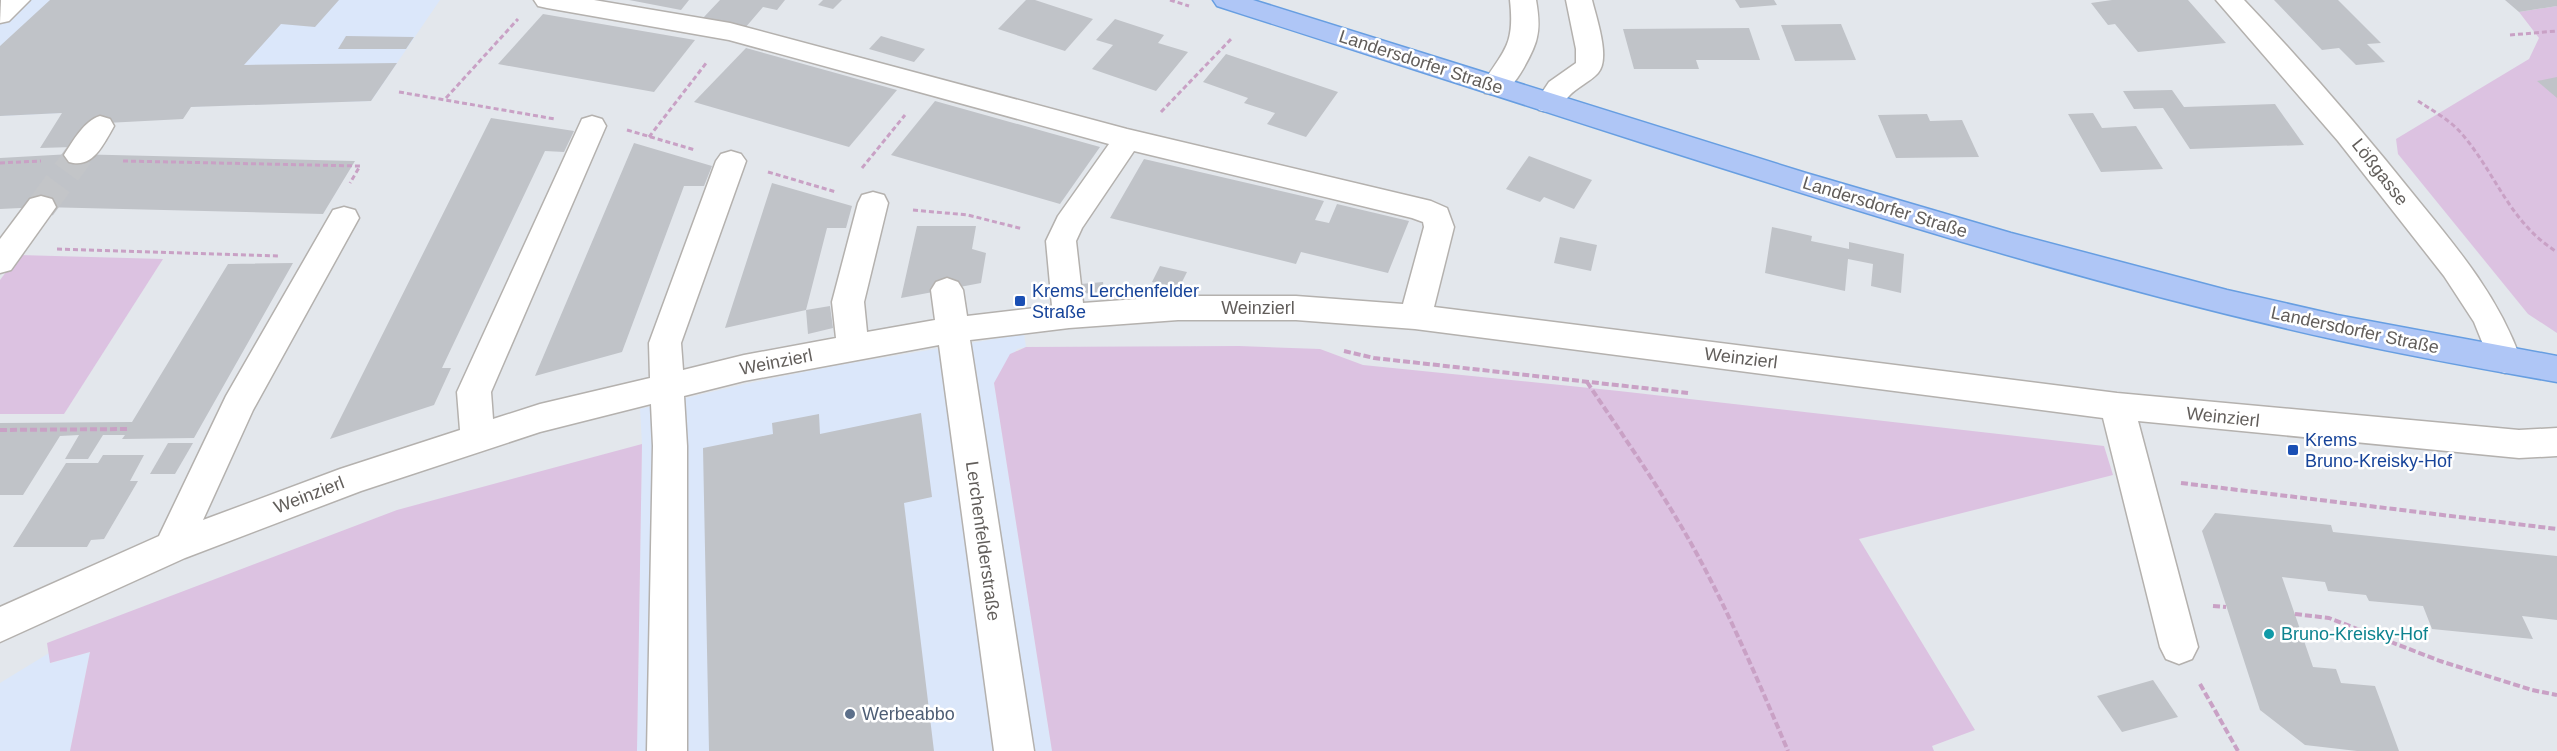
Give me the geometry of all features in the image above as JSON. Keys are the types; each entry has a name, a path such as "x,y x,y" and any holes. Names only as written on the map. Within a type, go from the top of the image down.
{"main road":[{"name":"Landersdorfer Straße","path":"1226,0 1849,197 2114,274 2331,327 2557,369"}],"street":[{"path":"0,15 16,0"},
{"path":"1495,86 1520,51 1528,26 1523,0"},
{"path":"1549,102 1559,89 1589,66 1590,49 1579,0"},
{"name":"Lößgasse","path":"2229,0 2354,138 2476,295 2499,338 2505,360"},
{"path":"536,6 730,32 1127,140 1420,209 1436,216 1439,227 1414,316"},
{"path":"80,155 100,126"},
{"path":"478,437 474,392 592,126"},
{"path":"1069,316 1061,241 1069,224 1127,140"},
{"path":"667,751 670,446 665,343 731,161"},
{"path":"853,347 848,302 873,203"},
{"path":"6,255 41,207"},
{"path":"172,547 238,406 344,218"},
{"name":"Lerchenfelderstraße","path":"947,290 1014,751"},
{"name":"Weinzierl","path":"0,625 172,547 352,479 540,418 668,386 853,347 952,330 1069,316 1178,308 1296,308 1414,316 2117,406 2519,444 2557,442"},
{"path":"2117,406 2179,647"}],"path":[{"path":"445,98 536,6"},
{"path":"1127,140 1140,133 1258,10"},
{"path":"2510,35 2557,31"},
{"path":"649,137 730,32"},
{"path":"856,176 930,86"},
{"path":"2418,101 2448,120 2463,135 2523,228 2546,247 2557,252"},
{"path":"122,160 353,165"},
{"path":"0,164 43,161"},
{"path":"6,255 323,257"},
{"path":"1339,350 1374,358 1692,393"},
{"path":"1587,381 1711,578 1756,674 1788,751"},
{"path":"0,430 128,429"},
{"path":"2135,478 2557,529"},
{"path":"2295,614 2329,618 2440,661 2532,690 2557,695"},
{"path":"2179,647 2238,751"}],"shaded area":[{"path":"0,0 440,0 371,101 0,116"},
{"path":"2557,6 2557,333 2528,314 2398,154 2396,139 2529,59 2539,38 2519,12"},
{"path":"19,255 163,259 64,414 0,414 0,280"},
{"path":"1024,334 1026,347 1017,349 994,383 1052,751 637,751 642,444 640,409 834,366"},
{"path":"1239,346 1320,349 1363,365 1619,391 2104,446 2113,475 1859,539 1975,730 1932,746 1934,751 1052,751 994,383 1010,354 1026,347"},
{"path":"642,444 637,751 70,751 90,652 50,663 47,643 397,510"},
{"path":"90,652 70,751 0,751 0,683 49,653 51,663"}],"building":[{"path":"50,0 339,0 315,27 281,24 244,65 397,63 371,101 191,107 183,119 87,124 73,147 40,148 62,113 0,116 0,46"},
{"path":"629,0 689,0 681,10"},
{"path":"720,0 785,0 777,10 763,7 745,28 703,18"},
{"path":"823,0 842,0 833,9 818,5"},
{"path":"1026,0 1035,0 1093,19 1065,51 998,29"},
{"path":"1735,0 1774,0 1777,5 1740,8"},
{"path":"2112,0 2188,0 2226,43 2138,52 2115,24 2108,25 2091,3"},
{"path":"2274,0 2338,0 2381,43 2367,44 2385,62 2356,65 2339,48 2322,50"},
{"path":"2505,0 2557,0 2557,6 2519,12"},
{"path":"543,14 695,40 654,92 498,64"},
{"path":"1115,19 1164,35 1158,43 1188,52 1156,91 1092,69 1113,45 1096,40"},
{"path":"1841,24 1856,60 1795,61 1781,25"},
{"path":"1749,28 1760,60 1696,60 1699,69 1634,69 1623,29"},
{"path":"346,36 414,37 406,49 338,49"},
{"path":"881,36 925,49 914,62 869,49"},
{"path":"746,48 897,90 849,147 694,102"},
{"path":"1226,54 1338,92 1306,137 1267,124 1275,113 1244,103 1248,98 1203,82"},
{"path":"2557,77 2557,98 2537,81"},
{"path":"2172,90 2184,107 2275,104 2304,145 2190,149 2163,108 2134,109 2123,91"},
{"path":"935,101 1100,147 1060,204 891,155"},
{"path":"2093,113 2102,128 2136,126 2163,169 2101,172 2068,114"},
{"path":"1927,114 1930,121 1962,120 1979,157 1896,158 1878,115"},
{"path":"491,118 574,131 564,152 545,151 442,368 451,368 434,405 330,439"},
{"path":"634,143 712,166 704,186 684,186 622,352 535,376"},
{"path":"71,154 355,161 323,214 41,207 0,209 0,158"},
{"path":"1529,156 1592,180 1574,209 1544,197 1540,202 1506,189"},
{"path":"1144,159 1324,201 1315,220 1329,223 1337,204 1409,221 1388,273 1301,252 1296,264 1110,218"},
{"path":"772,183 852,206 846,228 827,228 806,310 725,328"},
{"path":"917,226 976,226 972,249 986,253 981,283 901,298"},
{"path":"1772,227 1812,236 1811,241 1849,249 1849,242 1904,254 1901,293 1871,286 1873,264 1848,259 1845,291 1765,273"},
{"path":"1560,237 1597,245 1591,271 1554,263"},
{"path":"293,263 194,438 122,439 125,435 103,435 88,459 65,459 79,435 60,436 23,495 0,495 0,423 132,422 228,264"},
{"path":"1160,266 1187,272 1179,288 1152,282"},
{"path":"1103,282 1104,291 1082,294 1081,284"},
{"path":"830,306 833,328 808,334 806,310"},
{"path":"921,413 932,497 904,503 934,751 709,751 703,448 773,434 772,423 819,414 820,434"},
{"path":"168,443 193,443 175,474 150,474"},
{"path":"103,455 144,455 130,481 138,481 104,539 91,540 87,547 13,547 66,463 98,463"},
{"name":"Bruno-Kreisky-Hof","path":"2215,513 2331,525 2333,532 2557,556 2557,620 2522,616 2533,639 2432,629 2423,606 2369,601 2366,595 2328,591 2325,582 2282,577 2313,667 2336,669 2341,683 2375,686 2399,751 2357,751 2305,745 2260,710 2202,531"},
{"path":"2153,680 2178,717 2122,732 2097,696"}],"tunnel":[{"path":"41,207 79,155"}],"place":[{"name":"Krems Lerchenfelder Straße","path":"1020,301"},
{"name":"Krems Bruno-Kreisky-Hof","path":"2293,450"},
{"name":"Bruno-Kreisky-Hof","path":"2269,634"},
{"name":"Werbeabbo","path":"850,714"}]}
